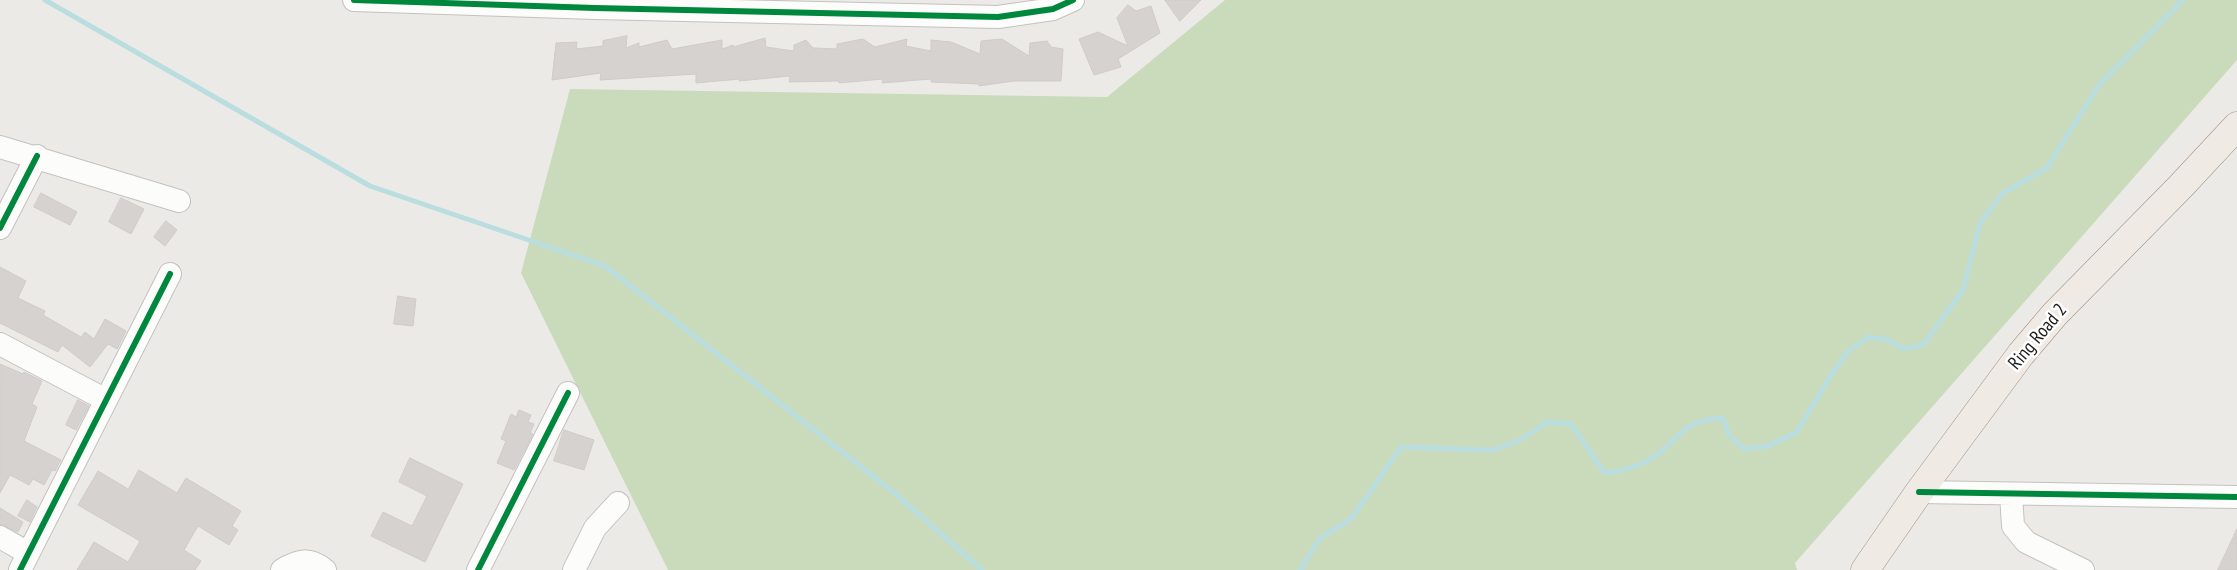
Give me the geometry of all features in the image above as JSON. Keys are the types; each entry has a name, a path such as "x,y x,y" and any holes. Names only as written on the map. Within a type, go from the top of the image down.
{"main road":[{"name":"Ring Road 2","path":"1865,570 1919,492 2021,354 2055,314 2237,126"}],"street":[{"path":"354,0 595,4 998,17 1053,9 1073,0"},
{"path":"0,146 179,201"},
{"path":"0,228 37,156"},
{"path":"0,536 24,561 170,274"},
{"path":"0,344 106,400"},
{"path":"478,570 568,393"},
{"path":"1919,492 2237,497"},
{"path":"2011,494 2013,526 2026,542 2055,570"},
{"path":"574,570 595,528 618,503"},
{"path":"2026,542 2083,570"},
{"path":"282,570 296,562 309,560 324,570"}],"green space":[{"path":"1225,0 2237,0 2237,60 1795,563 1797,570 668,570 521,273 570,89 1107,97"}],"building":[{"path":"1165,0 1201,0 1180,21"},
{"path":"1128,5 1136,11 1151,6 1160,33 1118,59 1121,67 1094,75 1079,39 1098,32 1128,46 1117,18"},
{"path":"627,36 626,48 639,43 639,47 667,40 672,49 722,40 722,49 765,38 766,47 794,51 794,45 806,40 813,48 837,49 837,44 863,39 875,47 907,39 906,46 931,51 931,40 951,42 980,54 981,41 1002,39 1029,56 1030,43 1047,41 1051,47 1063,49 1061,81 1014,81 979,86 979,84 931,82 931,79 882,83 883,79 839,83 839,81 789,82 790,76 696,83 696,74 600,80 601,73 552,80 556,43 577,42 576,49 603,46 603,41"},
{"path":"41,193 77,212 70,225 34,207"},
{"path":"121,198 144,209 131,234 109,222"},
{"path":"166,221 177,230 165,246 154,237"},
{"path":"0,267 26,281 18,298 45,311 43,315 81,337 85,332 94,339 105,319 126,331 117,349 108,344 90,367 62,345 58,352 0,323"},
{"path":"398,296 416,299 413,326 394,324"},
{"path":"0,364 23,374 24,372 42,381 32,404 37,407 24,441 61,460 55,471 52,470 44,485 33,479 29,485 10,475 0,493"},
{"path":"78,400 89,406 76,430 66,425"},
{"path":"519,410 531,415 528,422 534,424 530,433 533,434 514,470 497,463 506,441 501,439 511,414 516,417"},
{"path":"564,430 594,440 584,470 554,461"},
{"path":"410,458 463,484 425,562 371,536 383,512 412,526 427,496 399,482"},
{"path":"139,470 177,493 186,478 241,511 232,526 238,530 229,545 198,526 184,550 201,561 195,570 77,570 94,542 128,562 140,541 78,505 98,471 128,489"},
{"path":"27,500 37,507 30,522 18,516"},
{"path":"0,508 23,522 18,532 0,524"},
{"path":"2237,529 2237,570 2218,570"}],"waterway":[{"path":"45,0 370,186 605,266 892,491 982,570"},
{"path":"1300,570 1320,538 1351,519 1401,447 1494,450 1522,439 1547,422 1571,424 1605,473 1624,470 1643,463 1655,456 1691,425 1709,419 1723,418 1729,435 1744,449 1768,446 1797,432 1831,375 1849,350 1869,337 1888,340 1904,349 1923,345 1963,290 1980,223 2003,193 2047,168 2098,86 2183,0"}],"cycle path":[{"path":"354,0 595,8 998,17 1053,9 1073,0"},
{"path":"0,228 37,156"},
{"path":"20,570 170,274"},
{"path":"478,570 568,393"},
{"path":"1919,492 2237,497"}]}
